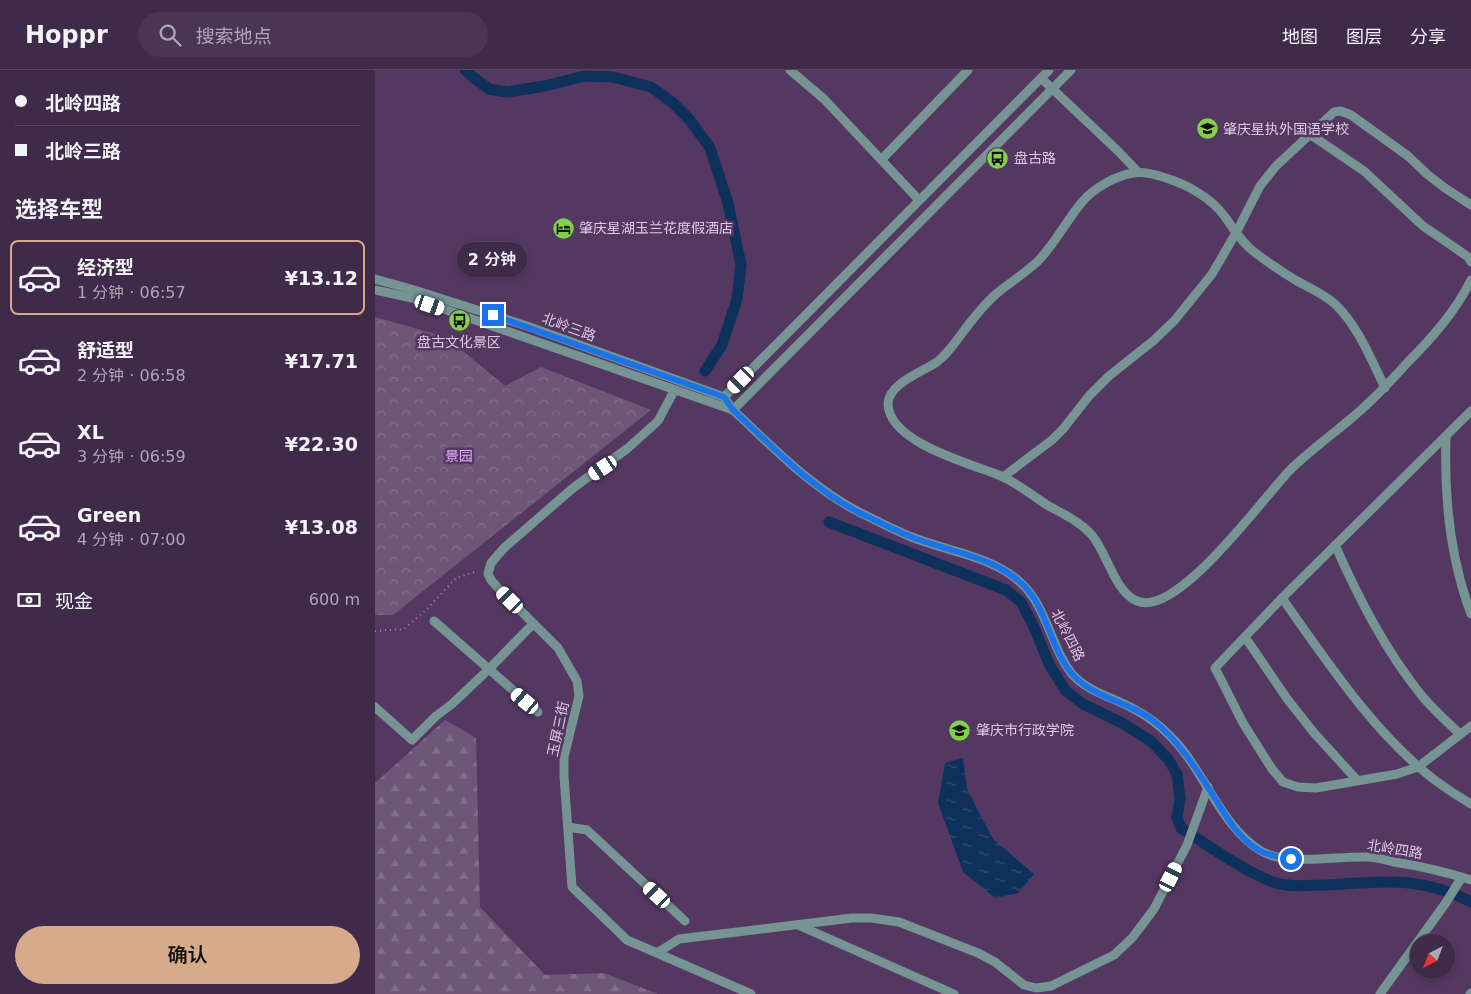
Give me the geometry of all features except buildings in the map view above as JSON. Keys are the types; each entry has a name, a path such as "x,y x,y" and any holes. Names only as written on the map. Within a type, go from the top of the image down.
{"street":[{"path":"790,70 825,100 919,200"},
{"path":"882,159 968,70"},
{"path":"724,397 1049,70"},
{"path":"733,410 1071,70"},
{"path":"1041,78 1119,151 1137,172"},
{"path":"1003,477 1052,440 1089,396 1109,376 1153,341 1174,321 1211,274 1236,233 1260,186 1276,166 1334,112 1341,111 1351,114 1408,156 1445,188 1471,205"},
{"path":"1311,135 1364,171 1423,226 1470,258"},
{"path":"1385,388 1354,328 1338,308 1326,298 1289,276 1249,248 1223,215 1197,192 1181,183 1137,172 1120,176 1089,195 1079,206 1061,234 1035,263 986,303 944,356 900,383 887,400 888,409 893,419 901,430 910,437 927,446 1003,477 1079,523 1100,545 1118,582 1127,593 1135,601 1145,603 1157,601 1173,592 1206,567 1292,468 1385,388 1451,314 1471,280"},
{"path":"868,252 879,263"},
{"name":"北岭三路","path":"375,279 527,326 724,397"},
{"name":"北岭三路","path":"375,290 412,298 733,410"},
{"name":"玉屏三街","path":"675,391 658,421 628,448 573,488 504,548 491,563 488,574 491,580 558,648 577,681 579,696 564,757 572,887 627,940 751,994"},
{"name":"北岭四路","path":"724,397 733,410 818,488 909,536 1005,570 1021,582 1034,598 1062,660 1074,676 1093,691 1133,708 1154,721 1175,740 1243,838 1263,852 1291,859 1369,857 1443,871 1467,879"},
{"path":"1471,411 1282,598 1215,668 1243,723 1272,769 1283,782 1298,787 1316,788 1397,774 1418,767 1471,726"},
{"path":"1463,419 1471,424"},
{"path":"1446,436 1445,468 1448,510 1455,558 1465,600 1471,614"},
{"path":"1335,545 1373,624 1397,662 1423,697 1460,734"},
{"path":"1282,598 1363,708 1418,767 1471,804"},
{"path":"434,621 538,712"},
{"path":"375,707 412,740 488,670 533,624"},
{"path":"1245,636 1288,700 1315,734 1357,780"},
{"path":"657,953 679,939 797,924 852,918 871,918 899,922 955,942 995,962 1024,985 1036,988 1051,986 1114,954 1132,938 1154,909 1187,845 1208,787"},
{"path":"567,827 587,830 685,921"},
{"path":"1380,994 1456,888 1467,879"},
{"path":"797,924 954,994"}],"path":[{"path":"375,631 404,629 426,610 456,578 483,570"}],"green space":[{"name":"景园","path":"375,317 446,337 505,386 541,367 651,410 393,615 375,615"},
{"path":"445,720 476,738 480,907 545,975 604,973 658,994 375,994 375,783"}],"water":[{"path":"963,758 967,789 993,839 1034,874 1018,893 995,898 963,872 938,803 945,763"}],"waterway":[{"path":"465,70 489,89 507,92 545,86 584,76 613,77 651,87 672,102 690,120 710,148 728,203 741,265 737,299 722,345 705,371"},
{"path":"829,522 1006,590 1021,602 1050,666 1066,691 1083,704 1122,723 1151,741 1168,759 1177,774 1180,799 1177,818 1181,828 1239,865 1262,878 1286,885 1306,886 1400,882 1435,888 1452,893 1471,902"}],"place":[{"name":"肇庆星执外国语学校","path":"1207,129"},
{"name":"盘古路","path":"998,158"},
{"name":"肇庆星湖玉兰花度假酒店","path":"563,228"},
{"name":"盘古文化景区","path":"459,320"},
{"name":"肇庆市行政学院","path":"960,730"}],"route":[{"path":"493,315 724,397 733,410 818,488 857,511 909,536 1005,570 1021,582 1034,598 1062,660 1074,676 1093,691 1133,708 1154,721 1175,740 1243,838 1263,852 1291,859"}]}
